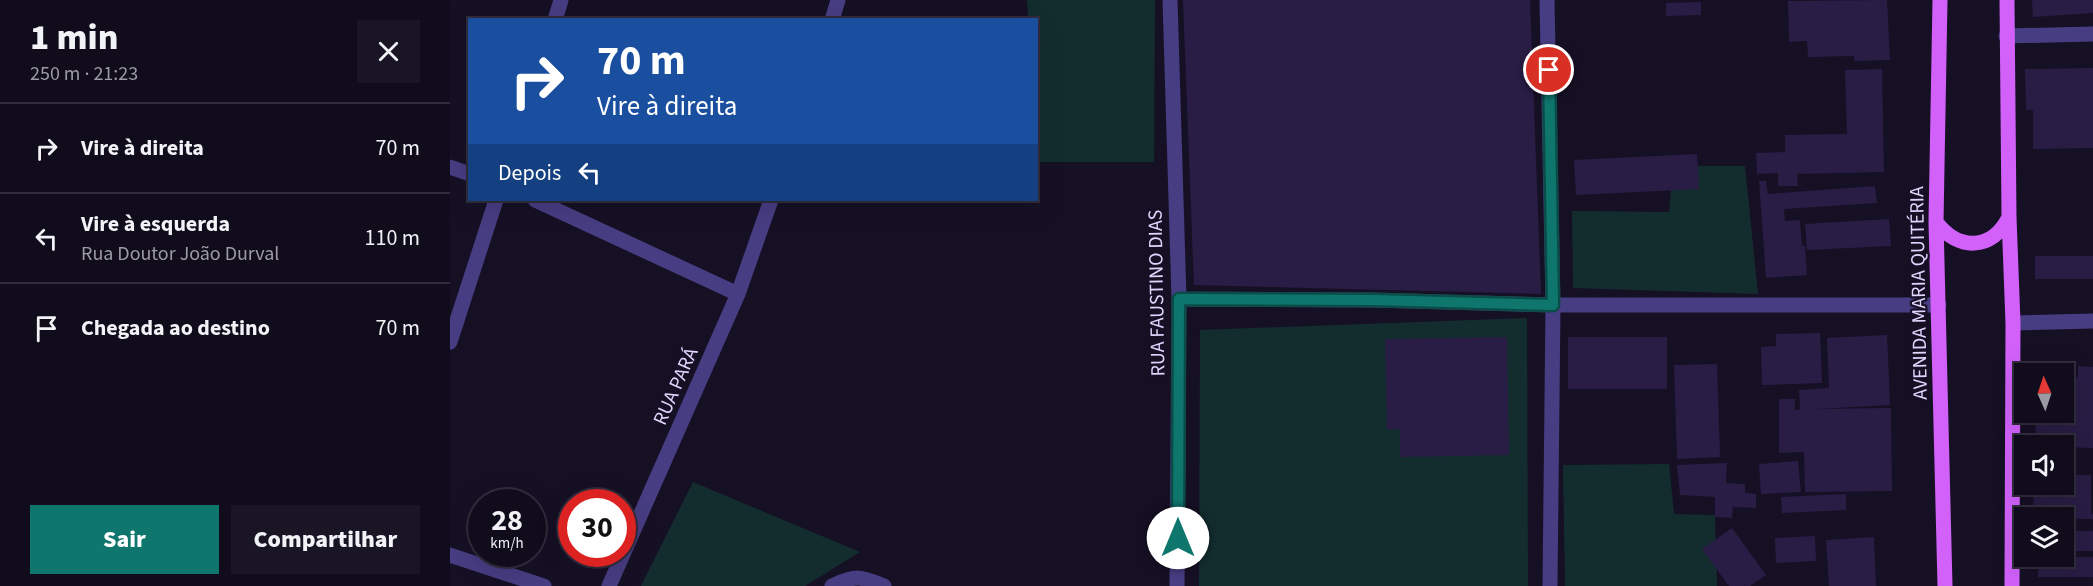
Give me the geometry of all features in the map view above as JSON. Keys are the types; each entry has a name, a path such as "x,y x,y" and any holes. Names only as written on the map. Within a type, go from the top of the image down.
{"main road":[{"name":"AVENIDA MARIA QUITÉRIA","path":"1940,0 1936,222 1945,586"},
{"path":"2007,0 2009,217 2013,323 2012,586"},
{"path":"1936,222 1944,233 1953,239 1974,244 1988,240 1999,232 2009,217"}],"street":[{"path":"556,18 561,0"},
{"path":"833,18 838,0"},
{"name":"RUA FAUSTINO DIAS","path":"1170,0 1179,299 1177,586"},
{"path":"1547,0 1553,305 1550,586"},
{"path":"2006,36 2093,34"},
{"path":"450,167 468,173"},
{"path":"450,342 496,201"},
{"path":"537,201 738,294"},
{"name":"RUA PARÁ","path":"609,586 738,294 771,201"},
{"path":"1179,299 1374,300 1553,305 1938,305"},
{"path":"2013,323 2093,321"},
{"path":"450,555 544,586"},
{"path":"832,586 851,577 863,577 884,586"}],"green space":[{"path":"1027,0 1155,0 1154,162 1038,162 1038,18 1028,18"},
{"path":"1673,166 1745,166 1758,294 1573,288 1572,211 1669,212"},
{"path":"1527,318 1528,586 1199,586 1200,330"},
{"path":"1669,464 1674,514 1715,515 1717,586 1565,586 1563,465"},
{"path":"693,482 860,552 805,586 641,586"}],"building":[{"path":"1183,0 1530,0 1541,294 1194,285"},
{"path":"1887,0 1890,60 1854,61 1854,56 1808,57 1807,41 1789,42 1788,1"},
{"path":"2032,0 2093,0 2093,13 2033,17"},
{"path":"1701,2 1701,15 1666,16 1666,3"},
{"path":"2093,68 2093,148 2033,149 2033,110 2026,110 2025,69"},
{"path":"1882,69 1884,172 1797,174 1798,186 1778,186 1778,173 1757,174 1756,153 1785,152 1785,135 1847,134 1845,70"},
{"path":"1697,154 1699,189 1576,195 1574,160"},
{"path":"1759,181 1766,181 1768,194 1875,186 1877,203 1784,209 1785,221 1800,220 1807,275 1766,278"},
{"path":"1889,219 1891,246 1807,250 1805,224"},
{"path":"2035,256 2093,256 2093,279 2035,279"},
{"path":"1820,333 1822,383 1762,385 1761,347 1776,346 1776,334"},
{"path":"1887,335 1890,405 1815,409 1891,408 1892,491 1805,492 1804,452 1779,453 1779,399 1795,399 1795,410 1800,409 1799,390 1829,388 1827,338"},
{"path":"1507,337 1509,455 1400,457 1400,429 1387,429 1385,339"},
{"path":"1568,337 1667,337 1667,389 1568,389"},
{"path":"1717,364 1720,457 1677,459 1674,365"},
{"path":"2078,366 2093,367 2093,448 2074,447 2074,435 2035,435 2036,423 2074,423 2074,377 2078,377"},
{"path":"1798,461 1801,492 1761,494 1759,464"},
{"path":"1727,463 1726,483 1745,484 1745,493 1756,494 1756,508 1733,507 1732,518 1715,517 1715,497 1680,495 1677,465"},
{"path":"2074,475 2091,475 2093,519 2074,519 2074,507 2033,507 2034,495 2074,495"},
{"path":"1846,494 1846,510 1782,513 1781,497"},
{"path":"1732,528 1766,575 1750,586 1729,586 1702,549"},
{"path":"2074,531 2093,531 2093,551 2074,551"},
{"path":"1815,536 1816,561 1776,563 1775,538"},
{"path":"1874,537 1876,586 1829,586 1826,540"},
{"path":"2074,557 2093,557 2093,577 2038,577 2038,567 2074,567"}],"route":[{"path":"1178,538 1179,299 1374,300 1553,305 1549,70"}]}
